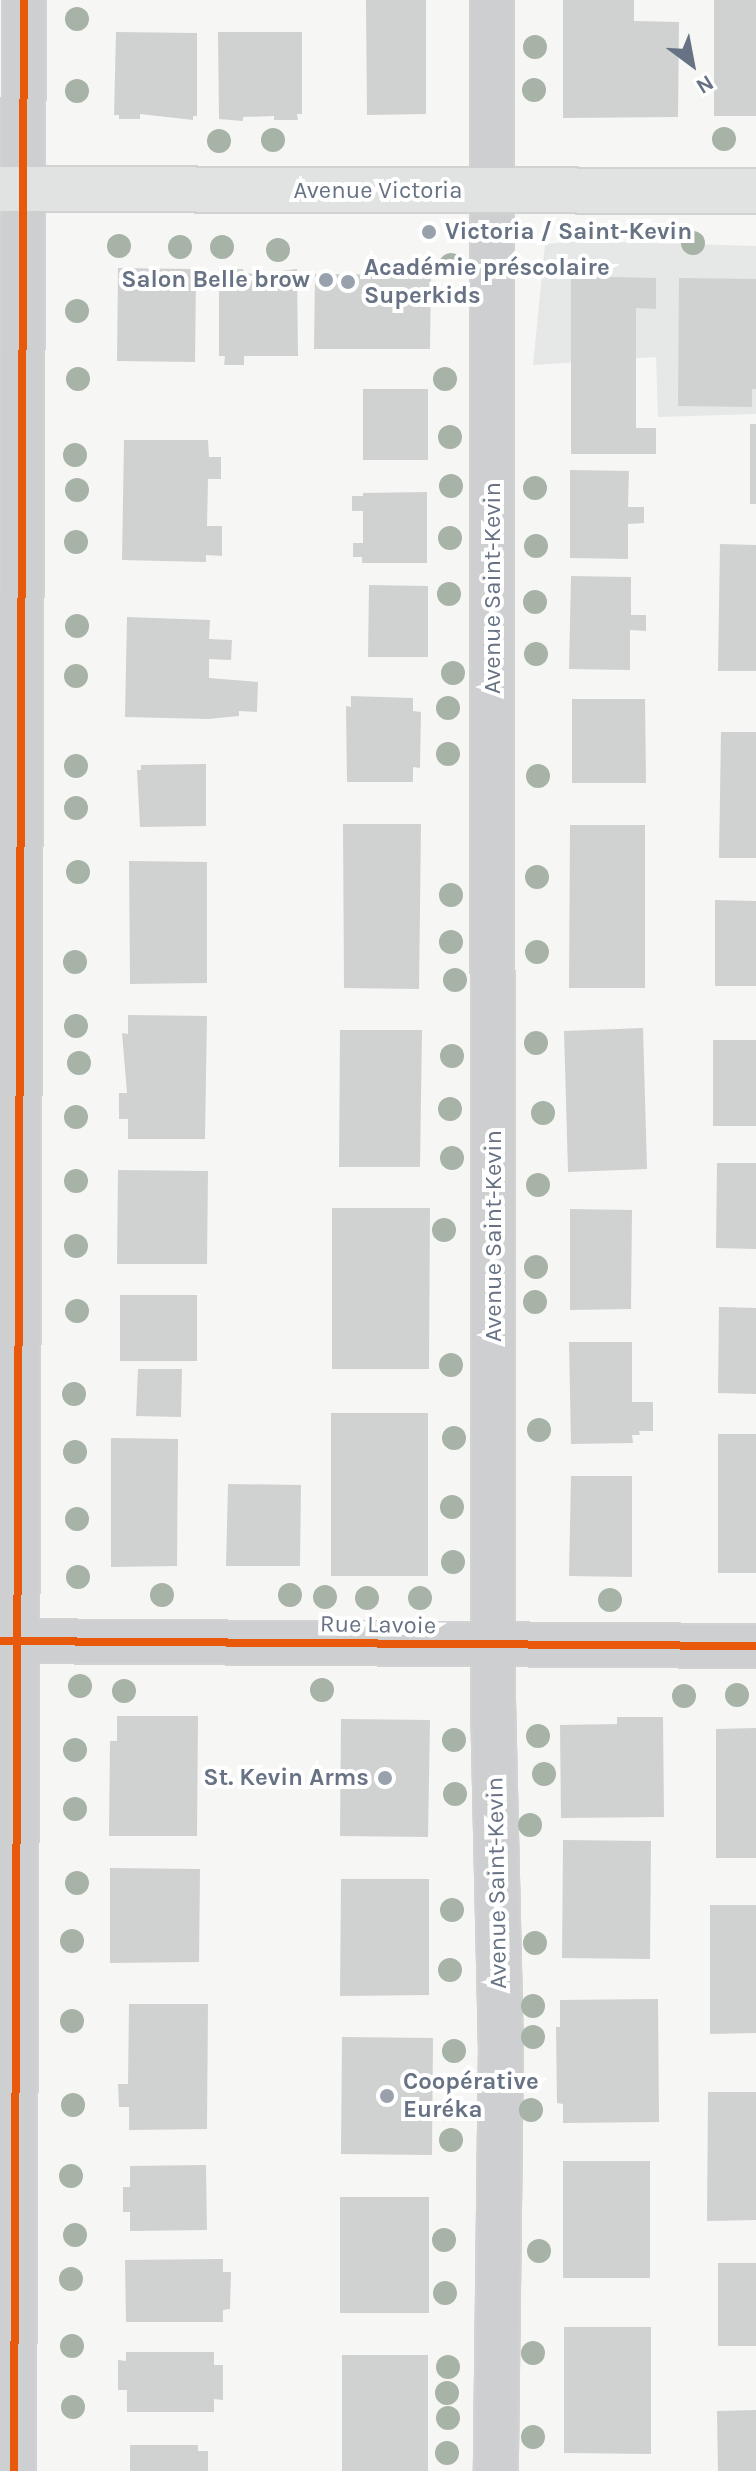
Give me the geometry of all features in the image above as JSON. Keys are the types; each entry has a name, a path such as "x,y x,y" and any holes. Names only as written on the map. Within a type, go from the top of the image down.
{"street":[{"path":"14,2471 8,1641 12,189 24,0"},
{"name":"Avenue Saint-Kevin","path":"492,0 494,1644 501,2045 496,2471"},
{"name":"Avenue Victoria","path":"12,189 756,191"},
{"name":"Rue Lavoie","path":"8,1641 756,1646"}],"shaded area":[{"path":"582,241 756,246 756,414 658,417 656,357 533,365 545,244"}],"building":[{"path":"366,0 426,0 426,114 367,115"},
{"path":"563,0 634,0 634,21 679,22 678,117 563,118"},
{"path":"714,0 756,0 756,116 714,116"},
{"path":"116,32 197,33 197,116 193,116 193,120 140,114 140,119 119,119 119,115 114,115"},
{"path":"218,32 302,32 302,114 297,114 298,120 274,120 274,116 243,117 243,121 219,119"},
{"path":"118,268 192,269 192,274 196,274 195,362 117,361"},
{"path":"222,269 243,269 244,273 258,274 297,269 298,356 244,356 244,365 224,365 225,356 219,356 219,273"},
{"path":"315,274 431,275 430,349 314,349"},
{"path":"571,276 656,278 656,309 636,308 636,428 656,428 656,454 571,454"},
{"path":"679,278 756,279 756,389 752,389 752,407 678,406"},
{"path":"363,389 428,389 428,460 363,460"},
{"path":"750,424 756,424 756,504 750,504"},
{"path":"124,440 208,440 209,457 221,457 221,479 208,479 207,526 222,526 222,556 206,555 206,562 122,560"},
{"path":"570,470 629,471 628,507 644,507 644,523 628,524 628,559 570,558"},
{"path":"427,492 427,563 362,563 362,557 353,557 353,543 363,543 363,511 352,511 352,496 363,496 363,493"},
{"path":"720,544 756,545 756,671 718,671"},
{"path":"571,576 631,577 631,615 646,615 646,631 630,630 630,670 569,669"},
{"path":"369,585 428,586 428,657 368,657"},
{"path":"127,617 210,620 209,639 232,640 231,660 209,659 209,678 258,682 257,712 239,711 239,716 208,719 125,717"},
{"path":"351,696 413,698 413,711 421,712 420,768 413,767 413,782 347,782 346,706 351,707"},
{"path":"572,699 645,699 646,783 572,783"},
{"path":"721,732 756,732 756,858 719,858"},
{"path":"206,764 206,826 140,827 137,770 141,770 141,765"},
{"path":"343,824 421,824 419,989 344,988"},
{"path":"570,825 645,825 645,988 569,988"},
{"path":"129,861 207,862 207,983 130,984"},
{"path":"715,900 756,901 756,986 715,986"},
{"path":"128,1015 207,1016 205,1139 128,1139 128,1119 119,1119 119,1093 127,1093 122,1033 128,1034"},
{"path":"643,1028 647,1169 568,1172 564,1031"},
{"path":"340,1030 422,1030 420,1167 339,1167"},
{"path":"713,1040 756,1040 756,1126 713,1126"},
{"path":"717,1163 756,1163 756,1249 716,1248"},
{"path":"118,1170 208,1171 207,1264 117,1264"},
{"path":"332,1208 430,1208 429,1369 332,1369"},
{"path":"570,1209 632,1210 631,1309 570,1310"},
{"path":"120,1295 197,1295 197,1361 120,1361"},
{"path":"719,1307 756,1308 756,1394 718,1393"},
{"path":"569,1342 632,1342 632,1402 653,1402 653,1431 639,1431 640,1435 632,1435 633,1443 571,1444"},
{"path":"138,1369 182,1369 181,1417 136,1416"},
{"path":"331,1413 428,1413 428,1576 331,1576"},
{"path":"718,1434 756,1434 756,1573 718,1573"},
{"path":"111,1438 178,1439 177,1566 111,1567"},
{"path":"571,1476 632,1476 632,1577 569,1576"},
{"path":"228,1484 301,1485 300,1566 226,1566"},
{"path":"117,1716 198,1716 197,1836 109,1836 110,1741 117,1741"},
{"path":"617,1717 663,1717 664,1817 561,1818 560,1725 617,1724"},
{"name":"St. Kevin Arms","path":"341,1719 430,1720 428,1837 340,1836"},
{"path":"756,1728 756,1858 716,1858 716,1729"},
{"path":"563,1840 651,1841 650,1959 562,1958"},
{"path":"110,1868 200,1869 199,1962 110,1963"},
{"path":"341,1879 429,1879 429,1995 340,1996"},
{"path":"710,1905 756,1905 756,2033 710,2034"},
{"path":"658,1999 659,2122 563,2123 563,2104 557,2103 556,2027 560,2027 560,2000"},
{"path":"129,2004 208,2004 207,2129 129,2130 129,2107 119,2107 118,2084 128,2084"},
{"name":"Coopérative Euréka","path":"342,2037 433,2038 432,2155 341,2154"},
{"path":"708,2092 756,2092 756,2220 707,2221"},
{"path":"563,2161 650,2161 650,2278 563,2278"},
{"path":"206,2165 207,2230 130,2231 130,2212 123,2212 123,2187 130,2187 130,2166"},
{"path":"340,2197 429,2197 429,2313 340,2313"},
{"path":"223,2259 223,2272 231,2272 230,2309 223,2310 223,2322 126,2322 125,2260"},
{"path":"718,2263 756,2263 756,2346 718,2346"},
{"path":"564,2327 651,2327 651,2454 564,2453"},
{"path":"126,2352 214,2352 214,2365 223,2365 223,2400 214,2399 214,2412 127,2412 127,2390 118,2390 118,2360 126,2361"},
{"path":"342,2355 428,2355 428,2471 342,2471"},
{"path":"756,2410 756,2471 718,2471 717,2411"},
{"path":"130,2445 198,2445 198,2451 208,2451 208,2471 130,2471"}],"cycle path":[{"path":"14,2471 24,0"},
{"path":"0,1641 756,1646"}],"place":[{"name":"Victoria / Saint-Kevin","path":"429,232"},
{"name":"Salon Belle brow","path":"326,280"},
{"name":"Académie préscolaire Superkids","path":"348,282"},
{"name":"St. Kevin Arms","path":"385,1778"},
{"name":"Coopérative Euréka","path":"387,2096"}]}
